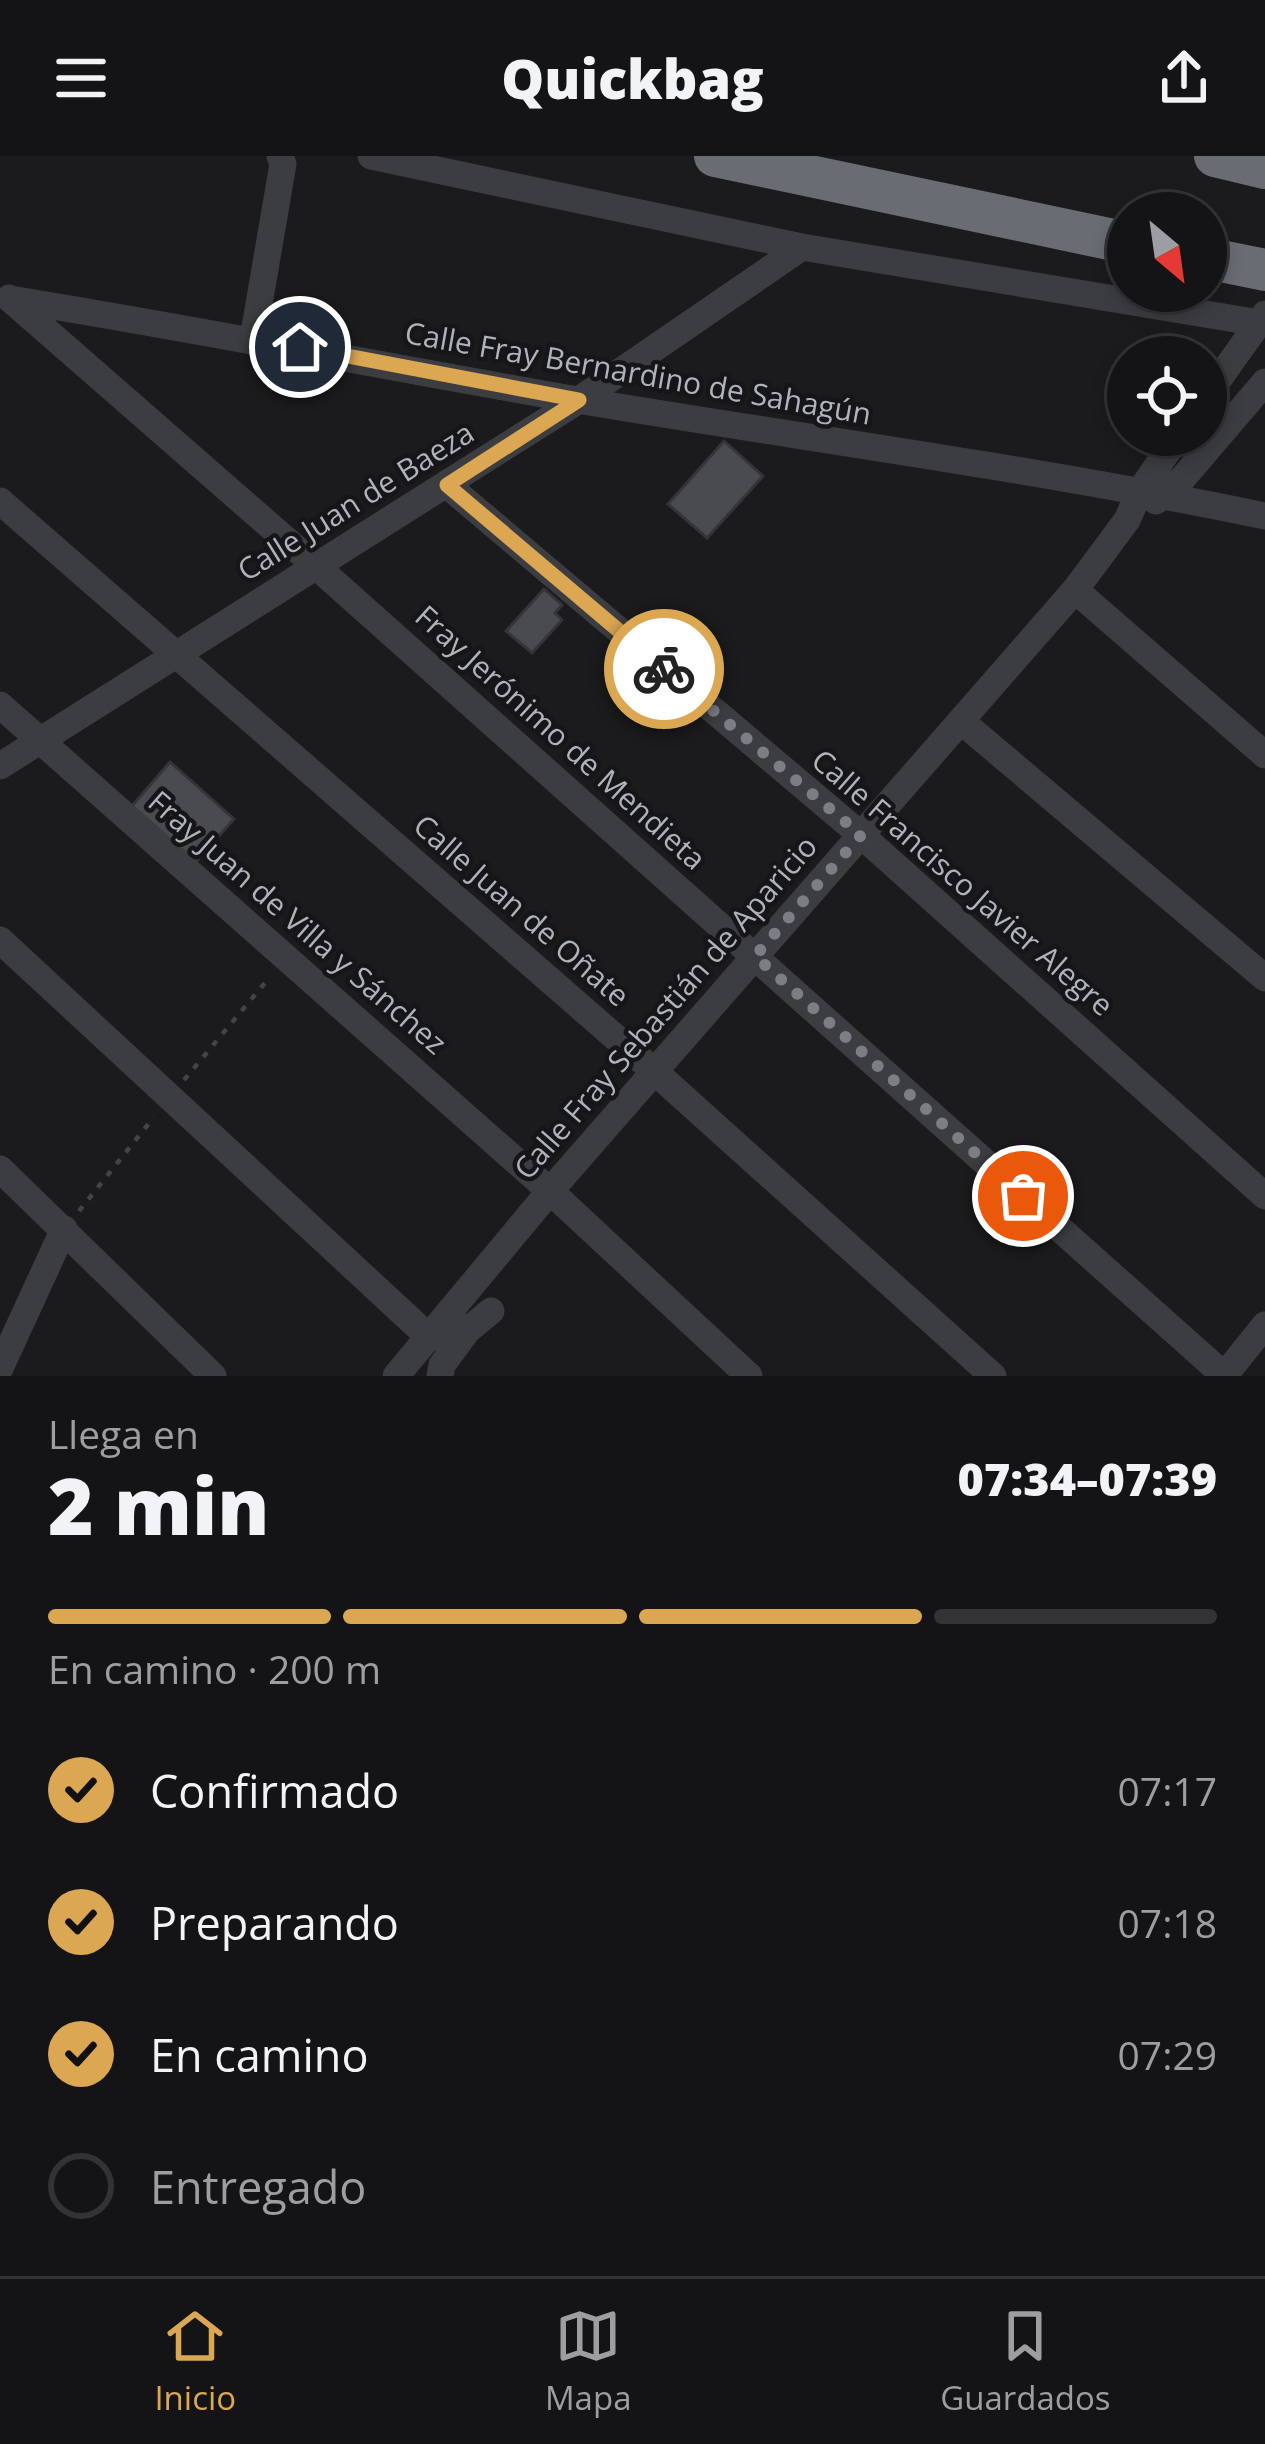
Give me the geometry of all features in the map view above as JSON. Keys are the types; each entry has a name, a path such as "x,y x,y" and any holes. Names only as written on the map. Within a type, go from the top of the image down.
{"highway":[{"path":"715,156 1107,239"},
{"path":"1214,156 1265,168"},
{"path":"1227,262 1265,270"}],"street":[{"path":"371,156 802,247 1263,320 1227,369"},
{"path":"253,339 285,159"},
{"name":"Calle Juan de Baeza","path":"0,766 579,400 802,247"},
{"name":"Calle Fray Bernardino de Sahagún","path":"4,298 1265,516"},
{"name":"Fray Jerónimo de Mendieta","path":"4,298 316,566 1224,1376"},
{"name":"Calle Fray Sebastián de Aparicio","path":"396,1376 448,1328 550,1191 1075,590 1127,520 1265,382"},
{"name":"Calle Fray Sebastián de Aparicio","path":"1152,493 1169,456"},
{"name":"Calle Francisco Javier Alegre","path":"447,485 861,835 1265,1196"},
{"name":"Calle Juan de Oñate","path":"0,501 654,1071 993,1376"},
{"path":"1075,590 1265,755"},
{"name":"Fray Juan de Villa y Sánchez","path":"0,705 550,1191 749,1376"},
{"path":"961,721 1265,978"},
{"path":"0,940 170,1097 448,1328"},
{"path":"0,1169 213,1376"},
{"path":"0,1368 64,1229"},
{"path":"448,1328 491,1311"},
{"path":"1224,1376 1265,1325"},
{"path":"440,1376 448,1328"}],"path":[{"path":"64,1229 286,958"}],"building":[{"path":"724,441 763,476 707,538 668,504"},
{"path":"544,589 562,605 555,613 562,620 532,653 506,631"},
{"path":"170,762 234,819 195,863 131,807"}],"way so far":[{"path":"664,669 861,835 755,956 1023,1196"}],"route":[{"path":"300,347 579,400 447,485 664,669"}]}
